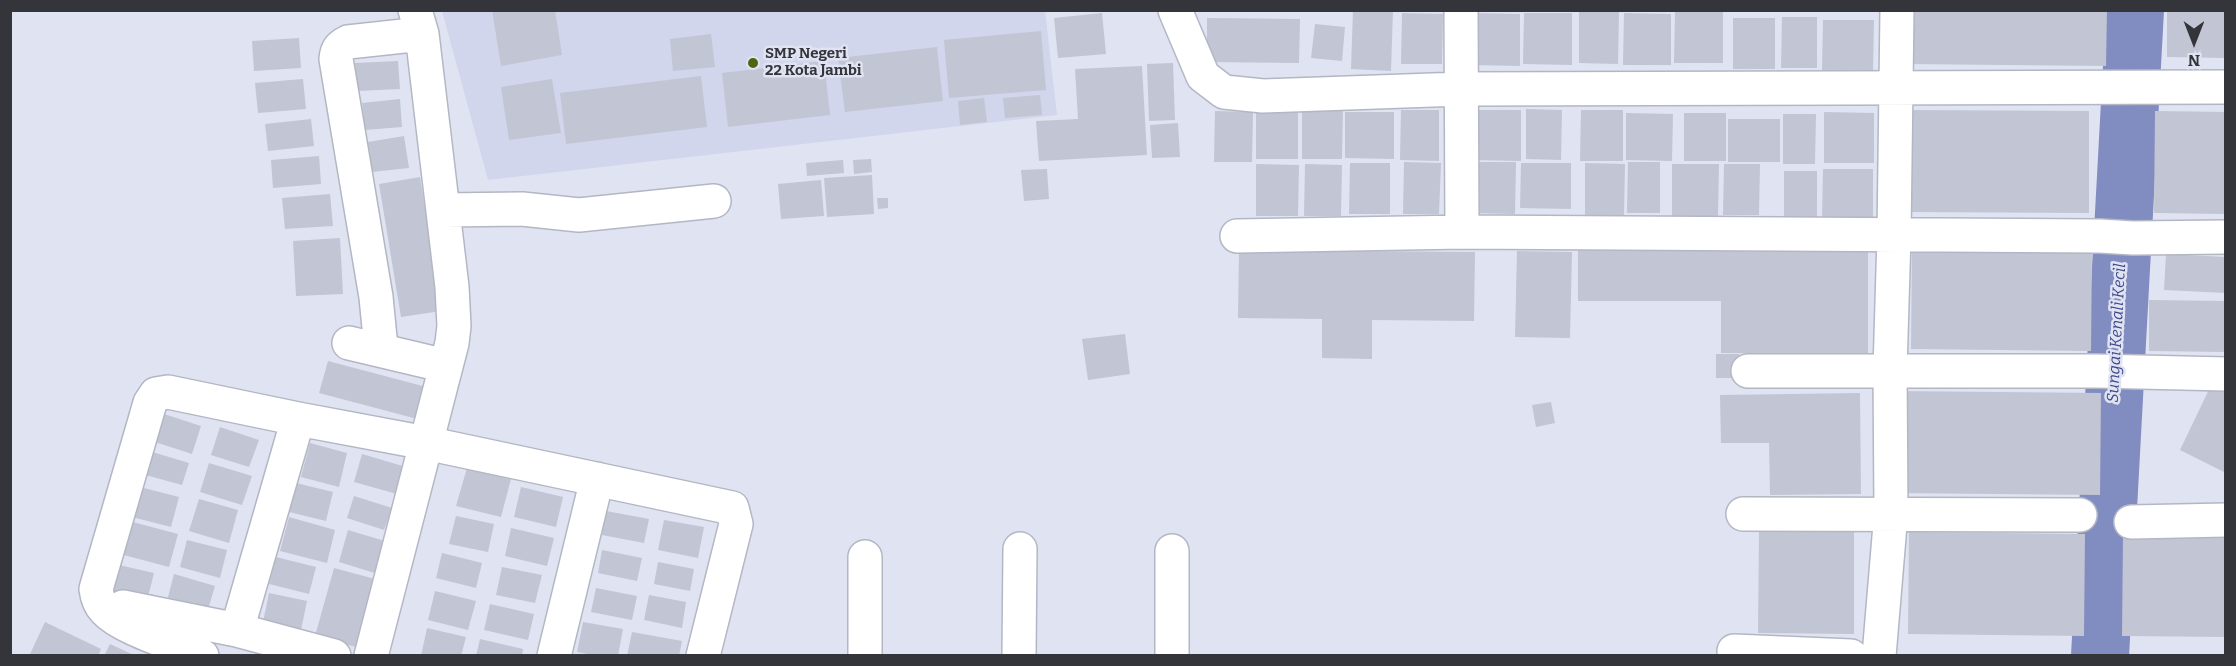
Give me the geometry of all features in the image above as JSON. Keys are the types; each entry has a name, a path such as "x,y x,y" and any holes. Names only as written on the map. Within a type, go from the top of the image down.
{"street":[{"path":"1175,10 1203,76 1224,92 1263,96 1461,89 2226,87"},
{"path":"1461,10 1462,232"},
{"path":"1879,656 1891,513 1890,370 1897,10"},
{"path":"371,656 452,343 454,326 452,287 419,22 348,42 339,47 337,52 376,297 365,345 446,366"},
{"path":"443,210 522,209 579,215 714,201"},
{"path":"1238,236 1462,232 2226,237"},
{"path":"1748,371 1890,370 2226,374"},
{"path":"202,656 128,625 111,615 99,602 96,589 152,397 168,392 426,443 732,508 736,525 703,656"},
{"path":"237,630 297,419"},
{"path":"554,656 597,479"},
{"path":"1743,514 2080,515"},
{"path":"2132,522 2226,520"},
{"path":"1019,656 1020,549"},
{"path":"1172,551 1172,656"},
{"path":"865,557 865,656"},
{"path":"99,602 237,630 334,656"},
{"path":"714,656 715,604"},
{"path":"1734,651 1851,656"}],"shaded area":[{"name":"SMP Negeri 22 Kota Jambi","path":"442,11 1045,11 1057,115 488,180"}],"building":[{"path":"492,10 555,10 562,55 501,66"},
{"path":"1353,10 1393,10 1391,71 1351,69"},
{"path":"1910,10 2107,10 2106,66 1909,64"},
{"path":"2167,10 2226,10 2226,58 2167,57"},
{"path":"1579,12 1619,12 1618,64 1579,63"},
{"path":"1675,12 1723,12 1723,63 1674,63"},
{"path":"1102,13 1106,54 1058,58 1054,18"},
{"path":"1402,13 1443,14 1442,64 1401,64"},
{"path":"1474,13 1520,14 1520,66 1474,65"},
{"path":"1524,13 1572,13 1572,65 1523,64"},
{"path":"1624,13 1671,14 1671,65 1623,65"},
{"path":"1782,17 1817,17 1817,68 1781,68"},
{"path":"1207,18 1300,19 1299,63 1207,62"},
{"path":"1733,18 1775,18 1775,69 1733,69"},
{"path":"1823,20 1874,20 1873,72 1822,71"},
{"path":"1315,24 1345,27 1342,61 1311,58"},
{"path":"1041,31 1046,90 949,98 944,40"},
{"path":"711,34 715,67 673,71 670,39"},
{"path":"299,38 301,68 254,71 252,41"},
{"path":"937,47 943,101 845,112 838,58"},
{"path":"398,61 400,89 357,91 355,63"},
{"path":"824,61 830,115 728,127 722,73"},
{"path":"1173,63 1175,120 1149,121 1147,64"},
{"path":"1142,66 1147,155 1039,161 1036,121 1078,119 1075,69"},
{"path":"701,76 707,127 566,144 560,93"},
{"path":"303,79 306,109 258,113 255,83"},
{"path":"552,79 561,133 509,140 501,87"},
{"path":"1040,95 1042,115 1005,118 1003,98"},
{"path":"984,98 987,122 960,125 958,101"},
{"path":"400,99 402,127 365,130 362,103"},
{"path":"1256,108 1298,108 1298,159 1256,159"},
{"path":"1302,108 1343,108 1342,159 1302,159"},
{"path":"1526,109 1562,110 1561,160 1526,159"},
{"path":"1401,110 1439,110 1439,161 1400,160"},
{"path":"1475,110 1521,110 1521,161 1475,160"},
{"path":"1581,110 1623,110 1623,161 1580,161"},
{"path":"1906,110 2089,111 2089,213 1906,212"},
{"path":"1215,111 1253,112 1252,162 1214,162"},
{"path":"2155,111 2226,112 2226,214 2154,213"},
{"path":"1345,112 1394,112 1394,159 1345,158"},
{"path":"1824,112 1874,113 1874,163 1824,163"},
{"path":"1626,113 1673,114 1672,161 1626,160"},
{"path":"1684,113 1726,113 1726,161 1684,161"},
{"path":"1783,114 1816,114 1815,164 1783,164"},
{"path":"311,119 314,146 268,151 265,124"},
{"path":"1728,119 1780,119 1780,162 1728,162"},
{"path":"1178,123 1180,157 1152,158 1150,125"},
{"path":"404,136 409,168 372,172 368,142"},
{"path":"319,156 321,184 273,188 271,160"},
{"path":"871,159 872,172 854,174 853,160"},
{"path":"843,160 844,173 807,176 806,163"},
{"path":"1404,162 1441,163 1439,214 1403,214"},
{"path":"1470,162 1516,162 1515,214 1469,213"},
{"path":"1628,162 1660,162 1660,213 1627,213"},
{"path":"1350,163 1390,163 1390,214 1349,214"},
{"path":"1521,163 1571,163 1571,209 1520,208"},
{"path":"1585,163 1625,164 1624,215 1585,215"},
{"path":"1256,164 1299,165 1298,216 1256,216"},
{"path":"1305,164 1342,165 1341,216 1304,216"},
{"path":"1672,164 1719,164 1718,216 1672,216"},
{"path":"1724,164 1760,164 1759,215 1723,215"},
{"path":"1047,169 1049,199 1024,201 1021,170"},
{"path":"1823,169 1873,169 1873,221 1822,220"},
{"path":"1784,171 1817,171 1817,223 1784,222"},
{"path":"872,175 874,214 827,217 824,178"},
{"path":"420,177 441,311 401,317 379,184"},
{"path":"821,180 824,216 781,219 778,184"},
{"path":"330,194 333,226 285,229 282,198"},
{"path":"877,198 888,198 888,208 878,209"},
{"path":"340,238 343,294 296,296 293,241"},
{"path":"1912,247 2092,249 2091,351 1911,349"},
{"path":"1239,250 1475,252 1474,321 1372,320 1372,359 1322,358 1322,319 1238,318"},
{"path":"1578,250 1868,252 1868,354 1721,353 1721,301 1578,301"},
{"path":"1517,251 1572,252 1570,338 1515,337"},
{"path":"2166,254 2226,257 2226,293 2164,290"},
{"path":"2149,300 2226,301 2226,352 2149,351"},
{"path":"1125,334 1130,374 1088,380 1082,339"},
{"path":"1716,354 1739,354 1739,378 1716,378"},
{"path":"328,361 434,389 425,421 319,393"},
{"path":"2214,379 2226,384 2226,473 2180,450"},
{"path":"1894,391 2101,393 2100,495 1893,493"},
{"path":"1860,393 1861,494 1770,495 1769,443 1721,443 1720,395"},
{"path":"1551,402 1555,423 1536,427 1532,405"},
{"path":"161,413 201,426 192,454 152,441"},
{"path":"220,427 259,440 249,467 211,455"},
{"path":"310,443 347,453 339,487 301,477"},
{"path":"149,451 189,463 182,485 142,474"},
{"path":"362,454 406,467 397,494 354,482"},
{"path":"209,463 252,476 242,505 200,492"},
{"path":"467,468 511,479 501,517 456,506"},
{"path":"296,483 333,492 326,521 289,512"},
{"path":"136,486 179,497 171,527 128,516"},
{"path":"521,487 563,497 556,527 514,517"},
{"path":"354,496 392,508 384,530 347,518"},
{"path":"199,499 238,510 229,543 189,531"},
{"path":"606,511 649,519 644,543 602,535"},
{"path":"456,516 494,524 488,552 449,544"},
{"path":"289,517 335,530 327,563 280,551"},
{"path":"664,520 704,527 698,558 658,550"},
{"path":"129,521 178,534 169,567 120,554"},
{"path":"511,528 554,538 547,566 505,556"},
{"path":"348,530 388,542 378,574 339,562"},
{"path":"1759,531 1854,532 1854,634 1758,633"},
{"path":"1909,532 2085,534 2084,636 1908,634"},
{"path":"2123,534 2226,535 2226,637 2122,636"},
{"path":"187,540 227,550 220,578 180,567"},
{"path":"602,550 642,558 637,581 598,573"},
{"path":"442,553 482,563 476,588 436,578"},
{"path":"276,557 316,567 309,594 269,584"},
{"path":"658,562 694,569 690,591 654,584"},
{"path":"119,565 154,573 147,601 113,593"},
{"path":"502,567 542,575 535,603 496,595"},
{"path":"334,568 375,579 356,647 315,636"},
{"path":"174,574 215,586 207,613 167,601"},
{"path":"596,588 637,596 632,620 591,612"},
{"path":"435,591 476,601 468,630 428,620"},
{"path":"269,593 307,601 301,630 263,622"},
{"path":"649,595 686,602 682,628 644,620"},
{"path":"490,604 534,614 528,640 484,630"},
{"path":"45,622 101,649 98,656 30,654"},
{"path":"583,622 623,629 618,656 598,656 577,652"},
{"path":"427,628 466,637 461,656 421,656"},
{"path":"632,632 682,641 679,656 627,656"},
{"path":"480,639 523,649 522,656 476,656"},
{"path":"110,644 136,656 104,656"}],"waterway":[{"name":"Sungai Kenali Kecil","path":"2100,656 2135,10"}],"place":[{"name":"SMP Negeri 22 Kota Jambi","path":"753,63"}]}
